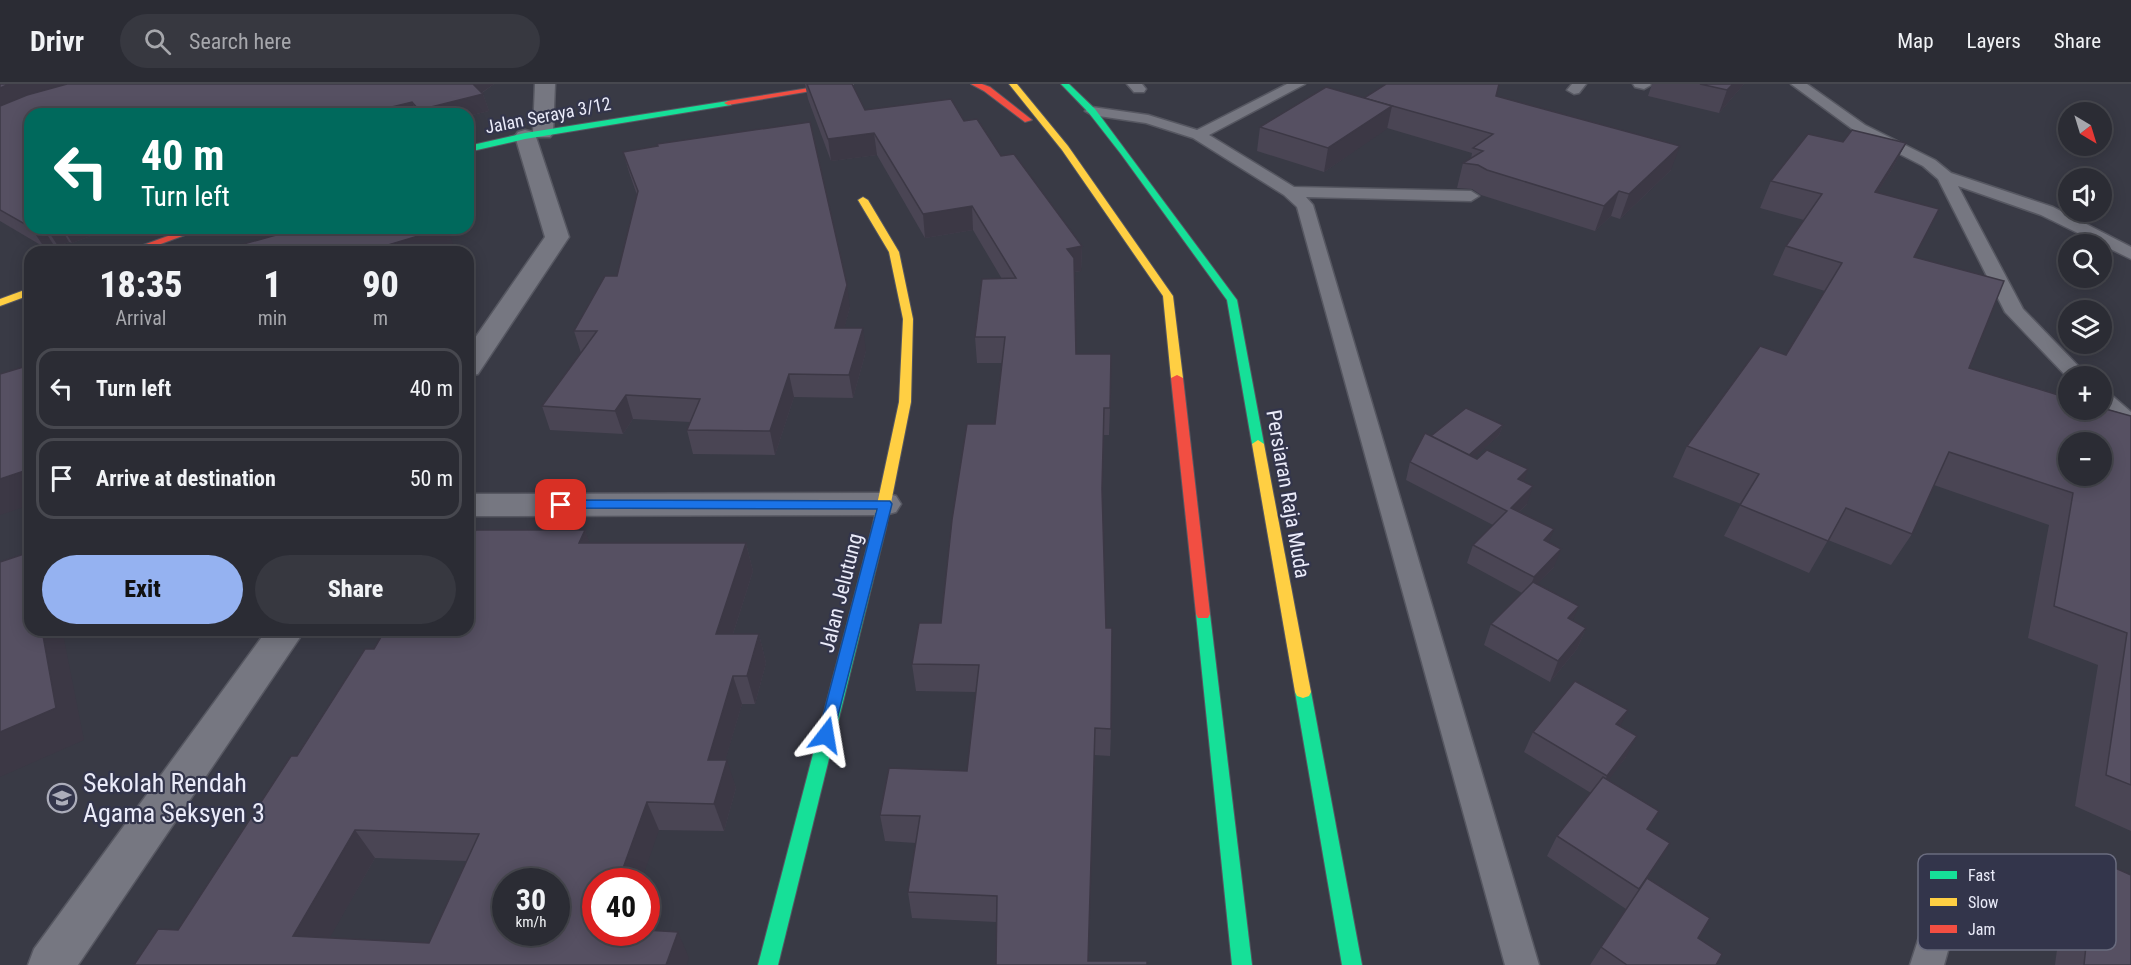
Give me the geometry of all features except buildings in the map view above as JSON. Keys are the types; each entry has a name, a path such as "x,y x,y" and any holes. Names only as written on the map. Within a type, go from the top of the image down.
{"main road":[{"name":"Jalan Seraya 3/12","path":"474,148 534,134 849,84"},
{"path":"975,84 996,96 1065,148"},
{"path":"1013,84 1065,148 1168,296 1242,965"},
{"name":"Persiaran Raja Muda","path":"1065,84 1092,111 1232,300 1352,965"},
{"name":"Jalan Jelutung","path":"768,965 885,504 905,402 908,319 894,252 863,200"},
{"path":"146,246 182,234"},
{"path":"0,303 24,293"}],"street":[{"path":"474,359 557,237 534,134 545,84"},
{"path":"474,505 885,504"},
{"path":"51,965 283,636"}],"lane":[{"path":"1198,135 1298,84"},
{"path":"1798,84 1860,128 1929,163 1945,176 2047,211 2131,254"},
{"path":"1092,111 1148,119 1198,135 1290,192 1305,205 1522,965"},
{"path":"1945,176 2015,312 2068,366"},
{"path":"1290,192 1471,196"},
{"path":"2112,407 2131,423"},
{"path":"1927,965 1931,950"}],"traffic: fast":[{"path":"1065,84 1092,111 1124,152 1232,300 1258,444"},
{"path":"474,148 525,136 728,103"},
{"path":"768,965 879,528"},
{"path":"1203,614 1242,965"},
{"path":"1303,692 1352,965"}],"traffic: slow":[{"path":"1013,84 1065,148 1168,296 1177,378"},
{"path":"863,200 894,252 908,319 905,402 879,528"},
{"path":"0,303 24,293"},
{"path":"1258,444 1303,692"}],"traffic: jam":[{"path":"728,103 849,84"},
{"path":"975,84 987,89 1028,120"},
{"path":"146,246 182,234"},
{"path":"1177,378 1203,614"}],"place":[{"name":"Sekolah Rendah Agama Seksyen 3","path":"62,798"}],"route":[{"path":"561,505 885,504 826,735"}]}
